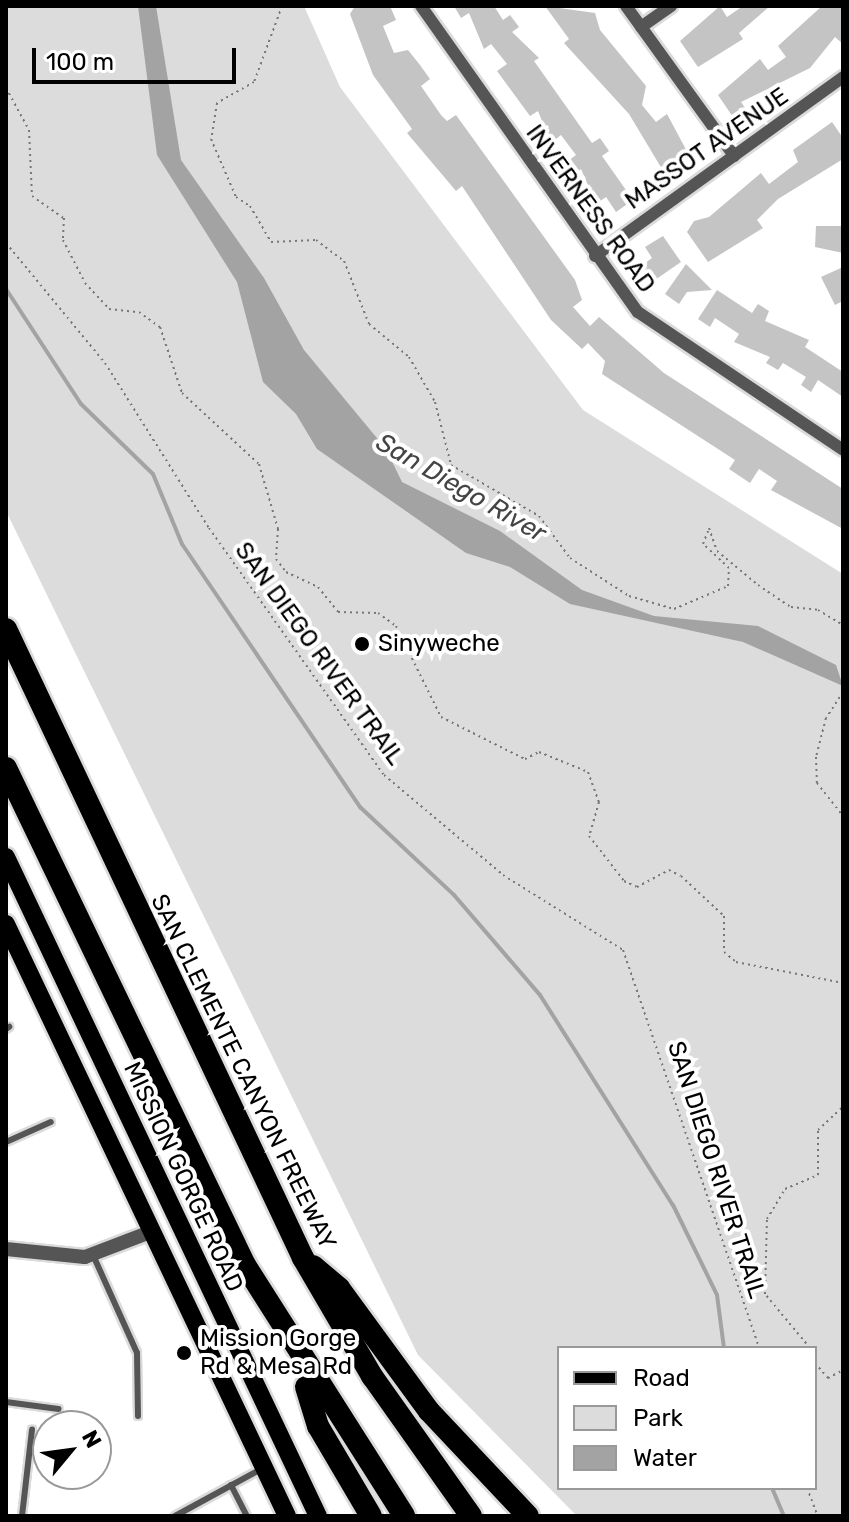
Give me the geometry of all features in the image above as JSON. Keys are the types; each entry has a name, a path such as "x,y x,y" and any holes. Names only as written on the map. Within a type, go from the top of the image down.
{"highway":[{"name":"SAN CLEMENTE CANYON FREEWAY","path":"6,629 303,1258 372,1376 471,1516"},
{"path":"6,768 188,1152 298,1359 404,1516"},
{"path":"303,1258 339,1288 400,1376 528,1516"},
{"path":"298,1359 318,1426 371,1516"}],"main road":[{"name":"MISSION GORGE ROAD","path":"6,857 318,1516"},
{"path":"6,924 287,1516"},
{"path":"150,1232 176,1220"},
{"path":"264,1468 290,1456"}],"street":[{"name":"INVERNESS ROAD","path":"421,6 595,256 648,321 843,450"},
{"path":"626,6 734,156"},
{"path":"641,27 671,6"},
{"name":"MASSOT AVENUE","path":"595,256 843,77"},
{"path":"6,1249 93,1255 150,1232"}],"lane":[{"path":"6,1142 51,1122"},
{"path":"93,1255 137,1353 138,1416"},
{"path":"6,1402 59,1409"},
{"path":"22,1516 32,1430"},
{"path":"175,1516 264,1468"},
{"path":"231,1485 247,1516"}],"path":[{"path":"282,6 254,82 217,103 211,139 236,197 250,206 271,242 316,240 344,261 369,324 409,357 435,402 451,465 539,516 570,558 629,596 674,609 728,586 729,568 703,544 709,528 717,551 758,585 791,607 818,610 843,625"},
{"path":"6,88 29,130 26,184 64,218 63,240 76,272 109,309 139,312 160,327 182,393 259,464 278,529 276,559 286,572 318,587 338,612 378,613 396,626 441,717 525,759 539,752 588,772 599,802 589,836 624,881 637,887 669,870 681,876 724,916 724,952 736,962 843,983"},
{"name":"SAN DIEGO RIVER TRAIL","path":"6,243 105,363 209,528 384,775 503,875 623,950 758,1346"},
{"path":"842,694 816,757 817,783 843,816"},
{"path":"808,1346 765,1294 767,1219 785,1189 818,1175 818,1130 843,1107"},
{"path":"817,1365 828,1378 843,1370"},
{"path":"808,1490 818,1516"}],"green space":[{"path":"6,6 304,6 340,87 583,410 843,574 843,1516 577,1516 418,1355 6,511"}],"water":[{"path":"138,6 156,6 181,160 264,278 304,350 386,449 402,482 500,531 582,590 654,616 758,626 836,665 843,686 743,642 570,604 510,567 466,553 317,449 296,414 263,382 237,282 157,155"}],"building":[{"path":"355,6 390,6 396,20 383,26 394,53 408,50 420,65 430,79 421,86 441,115 447,121 456,115 575,280 582,300 573,307 590,326 599,317 664,373 843,489 843,529 771,490 777,481 759,469 750,483 729,469 735,460 602,374 605,361 588,343 582,349 551,320 462,186 456,191 407,133 412,129 373,75 350,14"},
{"path":"454,6 494,6 503,20 510,15 519,27 512,32 539,58 534,61 592,143 600,138 609,151 602,156 633,200 616,212 606,197 596,204 581,169 573,175 564,164 576,155 561,135 551,143 538,111 530,116 497,71 507,64 491,44 484,49 469,13 461,18"},
{"path":"545,6 595,13 600,30 646,86 642,105 656,122 667,114 690,157 665,174 629,114 564,43 569,39"},
{"path":"720,6 727,17 743,6 770,6 739,33 743,39 698,67 680,41"},
{"path":"822,6 843,6 843,44 835,37 810,68 741,102 748,112 735,120 718,95 760,59 768,70 786,57 778,46"},
{"path":"832,122 843,138 843,159 778,199 757,220 763,228 708,262 687,232 694,221 709,217 761,173 769,184 798,162 793,150"},
{"path":"816,226 843,226 843,253 815,247"},
{"path":"663,236 681,262 652,282 641,266 652,258 645,247"},
{"path":"686,264 712,290 687,292 679,304 665,294"},
{"path":"843,267 843,301 835,305 821,277"},
{"path":"717,290 752,313 758,304 769,311 765,321 809,340 805,347 843,372 843,397 818,380 811,392 801,385 806,377 783,363 778,370 766,363 770,357 734,342 739,334 715,318 710,327 698,319"}],"waterway":[{"path":"6,289 81,404 153,474 182,544 360,807 454,895 540,995 673,1205 717,1295 724,1346"},
{"path":"773,1490 784,1516"}],"place":[{"name":"Sinyweche","path":"362,644"},
{"name":"Mission Gorge Rd & Mesa Rd","path":"184,1353"}],"water label":[{"name":"San Diego River","path":"461,488"}]}
